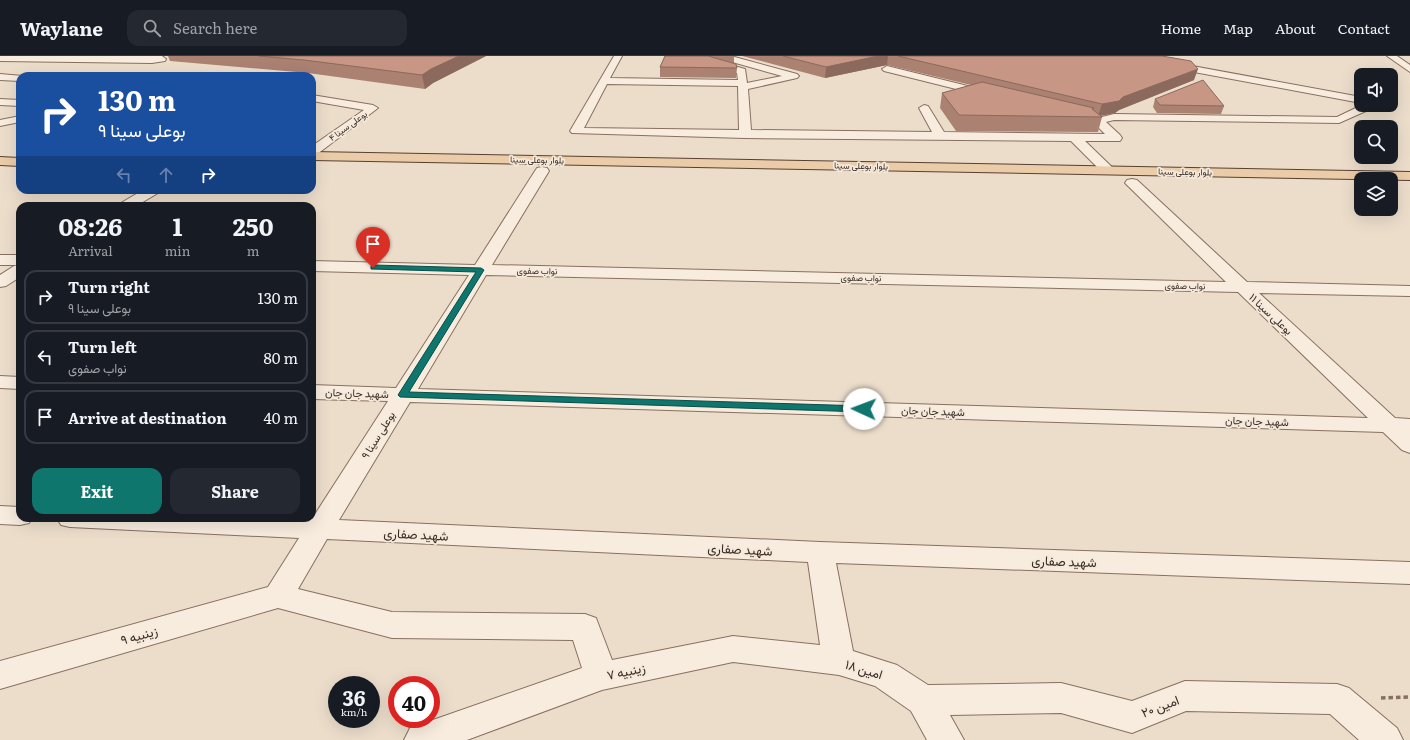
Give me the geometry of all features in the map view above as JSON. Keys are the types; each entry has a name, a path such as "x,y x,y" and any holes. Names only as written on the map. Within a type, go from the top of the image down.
{"main road":[{"path":"0,150 16,150"},
{"name":"بلوار بوعلی سینا","path":"322,155 1410,176"},
{"path":"0,162 16,162"},
{"name":"بلوار بوعلی سینا","path":"316,167 1354,187"},
{"path":"1398,188 1410,188"}],"street":[{"path":"0,58 152,60 164,58 106,56"},
{"path":"618,56 576,131 1116,138 1094,120 1114,117 1339,120 1356,112"},
{"path":"689,56 742,71 745,134"},
{"path":"604,81 742,85 794,76 721,56"},
{"path":"1124,56 1354,99"},
{"path":"1392,56 1410,69"},
{"path":"887,69 1000,97"},
{"path":"1200,83 1222,74"},
{"path":"0,77 16,78"},
{"name":"بوعلی سینا ۴","path":"316,99 373,108 316,149"},
{"path":"0,102 16,103"},
{"path":"1218,107 1278,120"},
{"path":"924,108 940,136"},
{"path":"1114,117 1136,108"},
{"name":"بوعلی سینا ۴","path":"322,155 386,111"},
{"path":"0,117 16,115"},
{"path":"0,123 16,121"},
{"path":"344,129 361,129"},
{"path":"1075,138 1108,170"},
{"name":"بوعلی سینا ۹","path":"278,596 542,172"},
{"name":"بوعلی سینا ۱۱","path":"1132,183 1242,287 1400,426 1410,445"},
{"path":"133,202 146,194"},
{"path":"0,260 16,260"},
{"name":"نواب صفوی","path":"316,266 1410,291"},
{"path":"0,282 16,272"},
{"path":"0,382 16,383"},
{"name":"شهید جان جان","path":"316,392 1400,426"},
{"path":"0,515 16,516"},
{"name":"شهید صفاری","path":"153,522 820,552 1410,573"},
{"name":"امین ۱۸","path":"820,552 839,661 885,675 923,700 946,740"},
{"path":"278,596 392,625 585,627 600,676"},
{"name":"زینبیه ۹","path":"0,675 278,596"},
{"name":"زینبیه ۷","path":"422,740 600,676 733,649 839,661"},
{"name":"امین ۲۰","path":"923,700 1061,698 1132,717 1185,696 1337,699 1385,740"}],"building":[{"path":"259,56 459,56 431,69 422,75 304,60"},
{"path":"665,56 708,56 736,64 737,68 660,67"},
{"path":"783,56 878,56 826,67"},
{"path":"898,56 1162,56 1191,61 1198,69 1123,97 1119,101 1102,104"},
{"path":"1203,80 1224,106 1160,105 1155,99"},
{"path":"982,82 1094,108 1092,109 1102,117 959,115 942,93"}],"route":[{"path":"373,268 481,270 403,395 864,409"}]}
